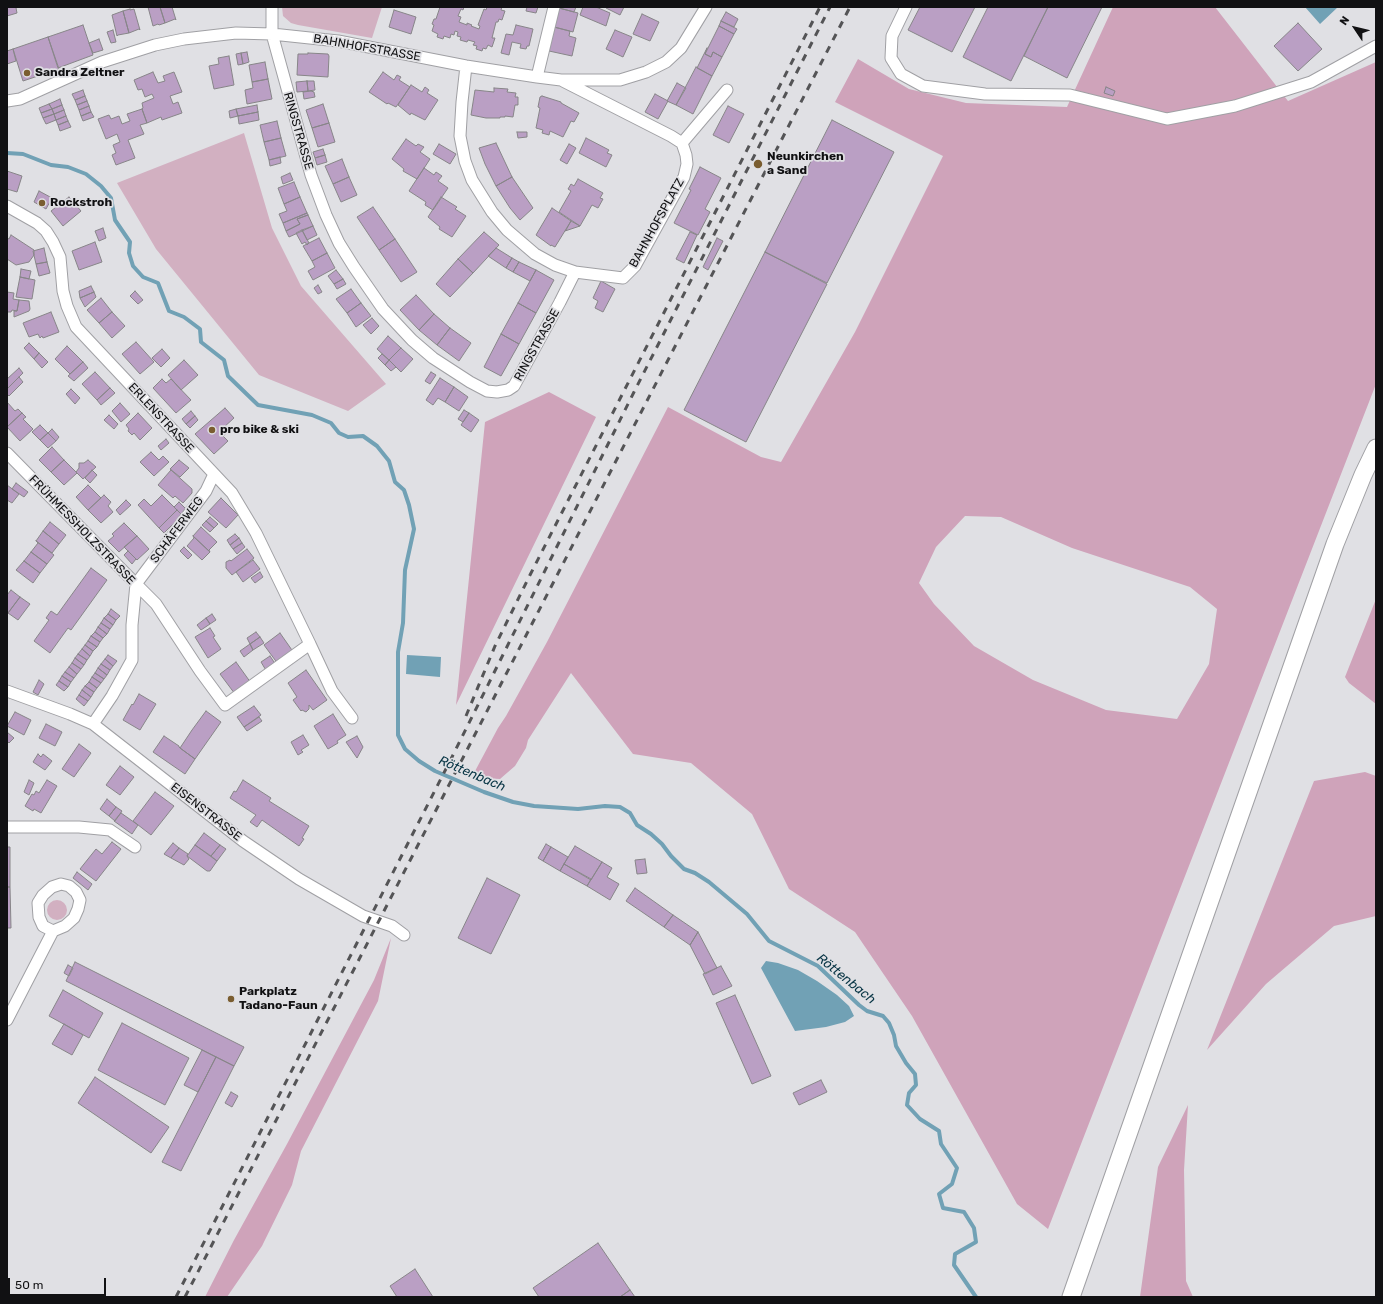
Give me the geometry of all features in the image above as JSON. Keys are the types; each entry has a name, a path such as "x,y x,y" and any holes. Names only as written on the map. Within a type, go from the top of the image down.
{"main road":[{"path":"1071,1297 1335,544 1363,475 1376,448"}],"street":[{"name":"RINGSTRASSE","path":"272,7 272,34 311,175 326,215 339,243 354,267 383,309 412,340 433,358 487,391 498,392 508,390 514,386 575,272"},
{"path":"536,77 554,7"},
{"name":"BAHNHOFSTRASSE","path":"7,101 20,99 102,62 155,45 184,39 236,33 272,34 338,41 466,66 536,77 561,80 620,80 646,72 666,62 681,48 706,7"},
{"path":"906,7 892,36 891,58 901,74 923,86 985,94 1070,95 1167,119 1235,106 1311,82 1376,46"},
{"path":"466,66 460,136 465,161 472,180 492,212 507,230 535,254 555,265 575,272"},
{"path":"561,80 682,143 727,90"},
{"name":"BAHNHOFSPLATZ","path":"575,272 623,278 635,266 684,177 687,164 682,143"},
{"name":"ERLENSTRASSE","path":"7,206 38,223 46,231 53,242 60,257 67,306 76,327 232,493 256,533 332,691 352,718"},
{"name":"FRÜHMESSHOLZSTRASSE","path":"7,453 136,584 132,625 132,660 112,696 93,724"},
{"name":"SCHÄFERWEG","path":"136,584 206,491 214,474"},
{"path":"136,584 156,604 200,671 225,705 310,644"},
{"name":"EISENSTRASSE","path":"7,691 93,724 243,841 299,879 363,916 392,926 404,935"},
{"path":"7,827 79,827 110,830 135,847"},
{"path":"7,1020 53,931"}],"shaded area":[{"path":"282,7 382,7 372,38 291,23 283,16"},
{"path":"1113,7 1215,7 1288,101 1376,62 1376,384 1048,1229 1017,1204 912,1016 855,932 789,889 752,814 691,763 633,754 571,673 528,740 526,748 515,766 500,779 483,778 474,773 547,642 668,407 761,457 781,462 855,332 943,156 835,102 858,59 909,89 966,103 1067,107","holes":["965,516 1001,517 1072,548 1190,587 1217,609 1209,664 1177,719 1106,710 1033,680 974,646 934,604 919,583 936,547"]},
{"path":"244,133 272,228 301,286 386,384 348,411 259,375 156,249 117,183"},
{"path":"549,392 596,417 456,705 485,422"},
{"path":"1376,599 1376,704 1349,683 1345,677"},
{"path":"1365,772 1376,776 1376,916 1334,926 1266,984 1207,1050 1314,781"},
{"path":"57,900 64,903 67,910 64,917 57,920 50,917 47,910 50,903"},
{"path":"391,938 378,1001 301,1151 292,1185 262,1246 227,1297 205,1297 234,1240 374,980"},
{"path":"1188,1105 1184,1170 1186,1281 1193,1297 1140,1297 1158,1167"}],"water":[{"path":"1305,7 1338,7 1320,24"},
{"path":"407,655 441,657 440,677 406,674"},
{"path":"766,961 778,963 798,970 817,981 837,995 849,1006 854,1016 845,1022 826,1027 795,1031 761,968"}],"building":[{"path":"7,7 19,7 16,8 17,13 7,16"},
{"path":"148,7 160,7 165,23 153,26"},
{"path":"160,7 172,7 176,20 175,19 165,23"},
{"path":"440,7 464,7 463,10 461,9 458,16 461,17 459,22 467,25 467,23 479,29 480,26 478,25 484,9 486,10 487,7 502,7 501,10 505,11 502,20 499,19 498,22 496,22 492,38 495,38 492,47 488,45 486,49 483,48 482,51 476,49 477,46 473,45 475,42 460,40 461,37 457,36 458,32 455,31 454,35 451,34 450,38 444,36 443,39 437,37 438,34 432,31 434,25 432,24 434,19 436,19"},
{"path":"527,7 538,7 536,13 526,11"},
{"path":"559,7 576,7 574,12"},
{"path":"583,7 596,7 610,13 606,26 580,15"},
{"path":"624,7 620,15 606,8"},
{"path":"920,7 975,7 952,52 908,30"},
{"path":"988,7 1048,7 1011,81 963,57"},
{"path":"1048,7 1102,7 1067,78 1024,56"},
{"path":"559,8 578,13 573,32 554,27"},
{"path":"134,9 140,30 139,29 129,33 123,11"},
{"path":"394,10 416,17 411,34 389,27"},
{"path":"123,11 129,33 117,36 112,15"},
{"path":"726,12 738,19 734,27 721,21"},
{"path":"642,14 659,22 650,41 633,34"},
{"path":"721,21 737,29 734,34 719,26"},
{"path":"1298,23 1322,49 1298,71 1274,46"},
{"path":"83,25 93,55 58,68 48,37"},
{"path":"516,25 533,29 529,46 527,46 526,49 520,48 521,44 512,42 509,55 501,53 506,34 513,35"},
{"path":"719,26 734,34 722,57 713,52 711,57 705,54"},
{"path":"554,27 570,31 569,36 576,38 572,56 549,51"},
{"path":"113,30 116,42 111,43 107,32"},
{"path":"615,30 632,37 623,57 606,49"},
{"path":"48,37 59,69 23,81 13,49"},
{"path":"99,39 103,50 93,53 89,43"},
{"path":"707,48 705,54 711,57 713,52 722,57 712,76 697,68"},
{"path":"13,49 16,61 7,64 7,51"},
{"path":"247,52 249,62 243,64 241,53"},
{"path":"241,53 243,64 238,65 236,54"},
{"path":"298,54 328,54 328,77 297,75"},
{"path":"229,56 234,85 214,89 209,66 219,64 218,58"},
{"path":"265,62 268,79 252,82 249,65"},
{"path":"696,67 712,76 693,114 676,105"},
{"path":"153,72 158,83 165,81 163,76 174,72 182,92 170,96 173,104 178,102 182,113 162,120 161,117 147,123 142,109 142,103 154,98 152,94 145,97 142,89 138,90 134,80"},
{"path":"383,72 394,80 397,75 401,77 399,80 410,87 396,107 388,103 387,104 369,92"},
{"path":"268,79 272,99 247,104 245,90 253,88 252,82"},
{"path":"307,81 314,81 315,90 308,91"},
{"path":"307,81 308,91 297,92 296,82"},
{"path":"677,83 686,88 676,105 667,101"},
{"path":"411,85 422,92 425,87 429,90 427,93 438,100 425,120 411,113 410,115 398,105"},
{"path":"1106,87 1115,91 1113,96 1104,93"},
{"path":"494,88 508,89 507,92 516,93 515,97 518,97 518,105 515,105 513,117 505,116 500,118 486,118 471,115 475,90 494,92"},
{"path":"83,90 85,96 75,100 72,94"},
{"path":"303,92 314,92 315,97 304,99"},
{"path":"655,94 668,101 658,119 645,112"},
{"path":"85,96 87,101 77,105 75,100"},
{"path":"542,96 561,102 579,113 574,122 571,121 563,137 550,131 549,135 542,133 543,130 536,128 540,108 538,107 540,97"},
{"path":"60,99 62,105 52,109 49,104"},
{"path":"87,101 89,106 79,110 77,105"},
{"path":"49,104 52,109 41,113 39,108"},
{"path":"323,104 329,123 312,128 306,110"},
{"path":"62,105 64,110 54,114 52,109"},
{"path":"257,105 258,112 238,116 236,109"},
{"path":"89,106 91,112 81,116 79,110"},
{"path":"728,106 744,114 729,143 713,135"},
{"path":"52,109 54,114 43,118 41,113"},
{"path":"142,109 147,123 140,125 144,134 128,140 135,158 116,165 112,155 116,153 113,145 120,142 117,134 106,139 98,119 109,115 111,119 119,116 122,124 130,121 127,114"},
{"path":"236,109 238,116 230,118 229,111"},
{"path":"64,110 66,116 56,120 54,114"},
{"path":"91,112 94,117 83,121 81,116"},
{"path":"258,112 259,120 239,124 238,116"},
{"path":"54,114 56,120 46,124 43,118"},
{"path":"66,116 68,121 58,125 56,120"},
{"path":"832,120 894,152 827,283 765,252"},
{"path":"68,121 71,127 60,131 58,125"},
{"path":"277,121 281,138 264,142 260,125"},
{"path":"329,123 335,142 318,147 312,128"},
{"path":"517,132 527,132 527,137 518,138"},
{"path":"281,138 286,156 269,160 264,142"},
{"path":"586,138 609,150 607,153 612,155 606,167 579,153"},
{"path":"406,139 416,146 418,144 424,147 420,152 430,159 417,179 403,171 404,169 392,159"},
{"path":"496,143 512,177 496,186 479,148"},
{"path":"439,144 456,154 450,164 433,154"},
{"path":"569,144 576,148 567,164 560,160"},
{"path":"323,149 325,155 315,158 313,152"},
{"path":"325,155 327,162 317,165 315,158"},
{"path":"280,157 281,163 270,166 269,160"},
{"path":"342,159 349,177 333,184 325,166"},
{"path":"700,167 721,178 705,209 710,212 698,235 674,223 691,190 689,189"},
{"path":"424,168 434,175 436,172 442,176 438,181 448,188 433,210 425,205 426,202 409,191"},
{"path":"7,171 22,176 17,192 7,189"},
{"path":"290,173 293,180 283,184 281,177"},
{"path":"349,177 357,195 341,202 333,184"},
{"path":"512,177 533,208 520,220 510,208 496,186"},
{"path":"578,179 603,193 600,198 603,199 598,208 592,205 580,226 559,212 571,191 568,189 571,184 574,186"},
{"path":"294,182 300,197 284,204 278,188"},
{"path":"39,191 52,198 46,209 34,202"},
{"path":"69,197 81,211 63,226 51,211"},
{"path":"300,197 307,213 283,223 279,214 287,211 284,204"},
{"path":"441,197 457,207 455,209 466,216 452,237 439,229 440,227 428,217"},
{"path":"373,207 395,239 379,250 357,217"},
{"path":"552,208 571,221 555,247 551,246 536,235"},
{"path":"307,213 308,215 297,219 300,224 286,231 283,223"},
{"path":"308,215 313,226 289,237 286,231 300,224 297,219"},
{"path":"571,221 580,226 565,231 566,230"},
{"path":"313,226 317,235 307,240 302,230"},
{"path":"103,228 106,238 99,241 95,231"},
{"path":"302,230 309,243 307,245 305,242 302,244 296,233"},
{"path":"484,232 499,245 473,273 458,259"},
{"path":"690,232 697,235 684,263 676,259"},
{"path":"11,235 34,250 34,255 29,262 16,265 7,259 7,238 9,239"},
{"path":"319,238 327,253 312,261 303,246"},
{"path":"717,238 723,241 708,270 703,267"},
{"path":"395,239 417,272 401,282 379,250"},
{"path":"95,242 102,262 79,270 72,251"},
{"path":"44,248 47,262 36,264 33,251"},
{"path":"496,248 512,258 506,268 488,256"},
{"path":"765,252 827,284 746,442 684,410"},
{"path":"327,253 335,268 313,280 308,271 315,267 312,261"},
{"path":"512,258 519,262 513,272 506,268"},
{"path":"458,259 473,273 450,297 436,284"},
{"path":"47,262 50,273 39,276 36,264"},
{"path":"519,262 536,270 530,281 513,272"},
{"path":"21,269 31,271 29,279 20,277"},
{"path":"336,270 343,279 334,284 328,276"},
{"path":"536,270 554,280 536,313 518,303"},
{"path":"20,277 35,280 32,299 16,297"},
{"path":"343,279 346,284 337,289 334,284"},
{"path":"601,281 615,289 603,312 595,308 598,301 593,298"},
{"path":"318,285 322,292 318,294 314,288"},
{"path":"91,286 94,292 80,298 79,291"},
{"path":"351,289 361,303 347,313 336,299"},
{"path":"135,291 143,300 138,304 130,296"},
{"path":"7,292 14,293 13,299 19,300 17,311 12,310 11,312 7,312"},
{"path":"94,292 96,297 85,307 80,298"},
{"path":"416,295 434,314 419,330 400,310"},
{"path":"101,298 112,312 99,323 87,310"},
{"path":"19,300 29,301 30,309 29,311 14,317 14,311 17,311"},
{"path":"361,303 371,316 356,327 347,313"},
{"path":"518,303 536,313 519,344 501,334"},
{"path":"51,312 59,332 43,338 42,336 40,338 38,334 29,337 23,323"},
{"path":"112,312 125,326 112,338 99,323"},
{"path":"434,314 450,328 437,345 419,330"},
{"path":"372,318 379,326 371,334 363,325"},
{"path":"450,328 471,343 459,361 437,345"},
{"path":"501,334 519,344 501,376 484,367"},
{"path":"388,336 401,348 389,360 377,349"},
{"path":"136,342 154,362 140,374 122,354"},
{"path":"29,343 39,353 34,359 24,348"},
{"path":"67,346 83,362 70,374 55,359"},
{"path":"401,348 413,359 401,372 389,360"},
{"path":"162,349 170,358 161,367 152,358"},
{"path":"39,353 48,362 42,368 34,359"},
{"path":"382,354 389,360 385,365 378,358"},
{"path":"184,360 198,375 181,390 168,375"},
{"path":"389,360 396,367 391,371 385,365"},
{"path":"83,362 88,368 74,381 68,376"},
{"path":"19,368 23,373 7,389 7,379"},
{"path":"95,372 110,388 97,400 82,384"},
{"path":"431,372 436,375 430,384 425,381"},
{"path":"19,377 23,382 9,396 7,394 7,389"},
{"path":"440,378 454,387 445,402 438,398 433,405 426,400"},
{"path":"162,379 166,383 171,379 191,400 176,413 153,388"},
{"path":"454,387 468,397 459,411 445,402"},
{"path":"110,388 115,393 101,405 97,400"},
{"path":"71,389 80,398 75,404 66,394"},
{"path":"7,402 15,411 18,409 22,413 7,427"},
{"path":"120,403 130,414 121,422 112,411"},
{"name":"pro bike & ski","path":"225,408 234,418 223,428 227,433 223,436 228,441 214,454 195,434"},
{"path":"464,410 469,413 463,422 458,419"},
{"path":"191,411 195,416 186,424 182,419"},
{"path":"22,413 26,417 23,419 33,429 20,441 7,427"},
{"path":"138,413 152,428 140,440 134,433 132,435 128,431 129,429 126,425"},
{"path":"469,413 479,420 471,432 461,425"},
{"path":"109,415 118,424 114,429 104,420"},
{"path":"195,416 198,420 190,428 186,424"},
{"path":"40,425 48,433 40,440 32,432"},
{"path":"52,429 59,437 56,441 48,433"},
{"path":"48,433 56,441 48,448 40,440"},
{"path":"166,439 169,443 161,450 158,446"},
{"path":"52,447 64,460 51,472 39,460"},
{"path":"151,452 159,460 163,456 169,462 154,476 140,462"},
{"path":"64,460 77,473 64,485 51,472"},
{"path":"88,460 96,467 83,479 76,472 79,468 79,463 84,463"},
{"path":"179,460 189,468 180,477 170,469"},
{"path":"92,470 97,475 90,483 85,478"},
{"path":"171,470 192,489 192,493 183,503 175,496 173,498 158,485"},
{"path":"16,483 28,492 24,497 12,489"},
{"path":"7,485 19,494 12,503 7,500"},
{"path":"88,485 101,498 88,510 76,497"},
{"path":"104,495 111,502 108,506 113,512 101,523 88,510"},
{"path":"162,495 177,510 159,528 138,505 144,499 151,506"},
{"path":"221,498 238,515 226,528 208,512"},
{"path":"126,500 131,505 120,515 116,510"},
{"path":"179,502 187,510 182,515 174,507"},
{"path":"177,510 182,515 164,533 159,528"},
{"path":"210,517 218,524 214,528 206,521"},
{"path":"206,521 214,528 210,532 202,525"},
{"path":"50,522 66,535 59,544 43,531"},
{"path":"124,523 137,536 119,552 108,541 114,536 112,534"},
{"path":"201,527 217,542 209,550 210,552 193,536"},
{"path":"43,531 59,544 52,553 36,541"},
{"path":"235,534 239,538 230,545 227,540"},
{"path":"137,536 149,549 137,560 124,547"},
{"path":"193,536 210,552 202,560 187,546 194,538"},
{"path":"239,538 242,543 233,549 230,545"},
{"path":"36,541 54,555 47,564 31,552 38,543"},
{"path":"242,543 245,547 237,554 233,549"},
{"path":"184,547 192,555 188,559 180,551"},
{"path":"247,549 254,558 232,575 226,568 226,562 231,561"},
{"path":"128,551 136,559 132,564 124,555"},
{"path":"31,552 47,564 40,573 24,561"},
{"path":"253,560 260,569 243,582 236,572"},
{"path":"24,561 40,573 33,583 16,570"},
{"path":"91,568 107,580 71,630 68,628 50,653 34,641 49,620 46,618 51,611 57,615"},
{"path":"260,572 263,577 255,583 251,578"},
{"path":"11,590 20,597 8,613 7,595"},
{"path":"20,597 30,604 18,620 8,613"},
{"path":"111,609 120,616 116,620 108,614"},
{"path":"108,614 116,620 113,625 104,618"},
{"path":"212,614 216,620 210,624 206,618"},
{"path":"104,618 113,625 110,629 101,623"},
{"path":"206,618 210,624 201,630 197,625"},
{"path":"101,623 110,629 107,634 98,627"},
{"path":"98,627 107,634 103,638 95,632"},
{"path":"210,628 215,636 213,637 221,649 208,658 195,637"},
{"path":"95,632 103,638 100,642 91,636"},
{"path":"256,632 260,637 250,644 247,638"},
{"path":"280,633 294,653 278,664 264,645"},
{"path":"91,636 100,642 97,647 88,641"},
{"path":"260,637 264,643 253,650 250,644"},
{"path":"88,641 97,647 93,651 85,645"},
{"path":"250,644 253,650 244,657 240,651"},
{"path":"85,645 93,651 90,656 82,649"},
{"path":"82,649 90,656 87,660 78,654"},
{"path":"78,654 87,660 84,665 75,658"},
{"path":"108,655 117,661 113,666 105,659"},
{"path":"270,656 276,665 267,672 261,662"},
{"path":"75,658 84,665 81,669 72,663"},
{"path":"105,659 113,666 110,670 101,664"},
{"path":"236,662 251,683 235,694 220,674"},
{"path":"72,663 81,669 77,674 69,667"},
{"path":"101,664 110,670 107,675 98,668"},
{"path":"69,667 77,674 74,678 65,672"},
{"path":"98,668 107,675 104,679 95,673"},
{"path":"306,670 327,700 313,710 309,705 309,709 306,712 301,711 293,700 297,697 288,683"},
{"path":"65,672 74,678 71,682 62,676"},
{"path":"95,673 104,679 101,683 92,677"},
{"path":"62,676 71,682 68,687 59,681"},
{"path":"92,677 101,683 97,688 89,682"},
{"path":"39,680 44,684 38,695 33,692"},
{"path":"59,681 68,687 64,691 56,685"},
{"path":"89,682 97,688 94,692 85,686"},
{"path":"85,686 94,692 91,697 82,690"},
{"path":"82,690 91,697 88,701 79,695"},
{"path":"139,694 156,704 140,730 123,720"},
{"path":"79,695 88,701 84,706 76,699"},
{"path":"254,706 261,715 244,727 237,717"},
{"path":"206,711 221,722 195,759 180,748"},
{"path":"15,712 31,720 24,735 7,726"},
{"path":"333,714 346,735 337,741 338,743 328,749 314,726"},
{"path":"259,717 262,721 247,731 244,727"},
{"path":"46,724 62,732 55,746 39,738"},
{"path":"7,732 14,738 9,743 7,741"},
{"path":"303,735 309,745 301,750 303,752 298,755 291,742"},
{"path":"164,736 195,759 185,774 153,752"},
{"path":"357,736 363,747 357,758 346,742"},
{"path":"79,744 91,753 74,777 62,769"},
{"path":"38,754 41,757 43,754 52,761 45,770 33,762"},
{"path":"120,766 134,777 120,795 106,785"},
{"path":"29,780 34,783 29,795 24,792"},
{"path":"47,780 57,786 41,813 34,809 33,811 25,806 32,794 34,795 36,791 39,793"},
{"path":"243,780 271,798 269,801 309,826 302,838 304,839 299,846 262,820 257,827 250,822 256,815 230,798 234,791 236,792"},
{"path":"155,792 174,806 151,835 133,821"},
{"path":"107,799 116,807 109,816 100,809"},
{"path":"116,807 122,811 115,821 109,816"},
{"path":"121,813 138,825 132,834 114,821"},
{"path":"204,833 220,845 211,856 195,845"},
{"path":"112,842 121,849 96,881 80,869 96,849 102,854"},
{"path":"173,843 179,848 171,858 164,854"},
{"path":"546,844 551,847 543,861 538,858"},
{"path":"195,845 217,861 210,871 207,871 187,856"},
{"path":"220,845 226,849 217,861 211,856"},
{"path":"575,846 602,862 591,880 564,864"},
{"path":"7,847 10,847 10,887 7,887"},
{"path":"551,847 568,857 560,871 543,861"},
{"path":"179,848 188,854 187,856 189,859 184,865 171,858"},
{"path":"645,859 647,873 637,874 635,860"},
{"path":"602,862 612,868 607,877 619,884 610,900 587,886"},
{"path":"564,864 591,879 587,886 560,871"},
{"path":"77,872 92,884 88,890 73,878"},
{"path":"487,878 520,895 491,954 458,938"},
{"path":"7,887 10,887 11,928 7,928"},
{"path":"635,888 673,915 664,927 626,901"},
{"path":"673,915 698,932 690,945 664,927"},
{"path":"698,932 717,968 705,974 690,945"},
{"path":"75,962 244,1047 234,1066 66,981"},
{"path":"68,965 73,968 69,976 64,973"},
{"path":"721,966 732,986 713,995 703,974"},
{"path":"63,990 103,1013 89,1038 49,1016"},
{"path":"735,995 771,1076 752,1084 716,1003"},
{"path":"122,1023 189,1058 165,1105 98,1070"},
{"path":"64,1024 83,1035 72,1055 52,1044"},
{"path":"202,1050 216,1057 198,1092 184,1085"},
{"path":"216,1057 234,1066 181,1171 162,1162"},
{"path":"95,1077 169,1127 151,1153 78,1103"},
{"path":"821,1080 827,1092 799,1105 793,1093"},
{"path":"231,1092 238,1096 232,1107 225,1103"},
{"path":"598,1243 630,1290 620,1297 539,1297 533,1288"},
{"path":"415,1269 433,1297 397,1297 390,1286"},
{"path":"630,1290 635,1297 620,1297"}],"waterway":[{"name":"Röttenbach","path":"7,153 23,154 51,165 68,167 86,174 101,186 111,198 115,220 130,242 129,253 133,266 143,277 158,283 169,311 184,317 200,329 201,342 224,360 228,376 258,405 312,415 331,423 339,433 348,437 363,436 377,446 389,461 395,482 404,490 414,529 405,570 403,623 398,652 398,735 405,749 419,761 435,771 484,792 513,802 534,806 578,809 605,806 620,807 630,813 637,825 651,834 662,844 684,869 695,873 709,882 747,914 769,941 818,966 859,1005 867,1011 883,1016 889,1023 894,1035 896,1046 906,1063 915,1074 916,1085 909,1093 907,1105 920,1119 939,1131 941,1144 957,1168 952,1184 939,1194 943,1208 964,1212 974,1228 976,1242 955,1254 954,1265 976,1297"}],"railway":[{"path":"466,716 495,646 530,575 820,7"},
{"path":"176,1297 450,761 634,392 830,7"},
{"path":"185,1297 850,7"}],"place":[{"name":"Sandra Zeltner","path":"27,73"},
{"name":"Neunkirchen a Sand","path":"758,164"},
{"name":"Rockstroh","path":"42,203"},
{"name":"pro bike & ski","path":"212,430"},
{"name":"Parkplatz Tadano-Faun","path":"231,999"}]}
